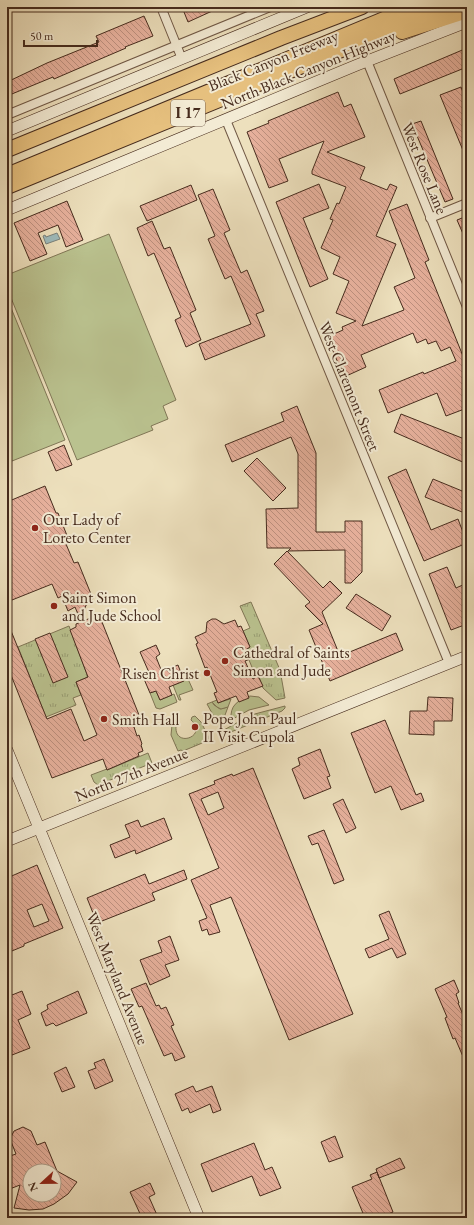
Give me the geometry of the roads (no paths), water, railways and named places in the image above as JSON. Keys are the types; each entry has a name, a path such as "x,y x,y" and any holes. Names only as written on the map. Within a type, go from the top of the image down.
{"highway":[{"path":"7,166 390,7"},
{"path":"7,175 413,7"},
{"name":"Black Canyon Freeway","path":"7,187 368,39 440,7"},
{"name":"Black Canyon Freeway","path":"7,150 358,8"},
{"path":"368,39 410,30 467,11"}],"main road":[{"path":"7,131 307,7"},
{"name":"North Black Canyon Highway","path":"7,210 367,61 467,22"},
{"name":"North 27th Avenue","path":"7,841 467,656"},
{"name":"West Maryland Avenue","path":"7,750 199,1218"}],"street":[{"path":"161,7 182,59"},
{"path":"7,115 270,7"},
{"name":"West Rose Lane","path":"367,61 467,307"},
{"name":"West Claremont Street","path":"226,120 449,663"},
{"path":"430,218 467,203"}],"water":[{"path":"57,233 60,239 46,244 43,236 45,235 46,237"}],"place":[{"name":"Our Lady of Loreto Center","path":"35,528"},
{"name":"Saint Simon and Jude School","path":"54,606"},
{"name":"Cathedral of Saints Simon and Jude","path":"225,661"},
{"name":"Risen Christ","path":"207,673"},
{"name":"Smith Hall","path":"104,719"},
{"name":"Pope John Paul II Visit Cupola","path":"195,727"}]}
